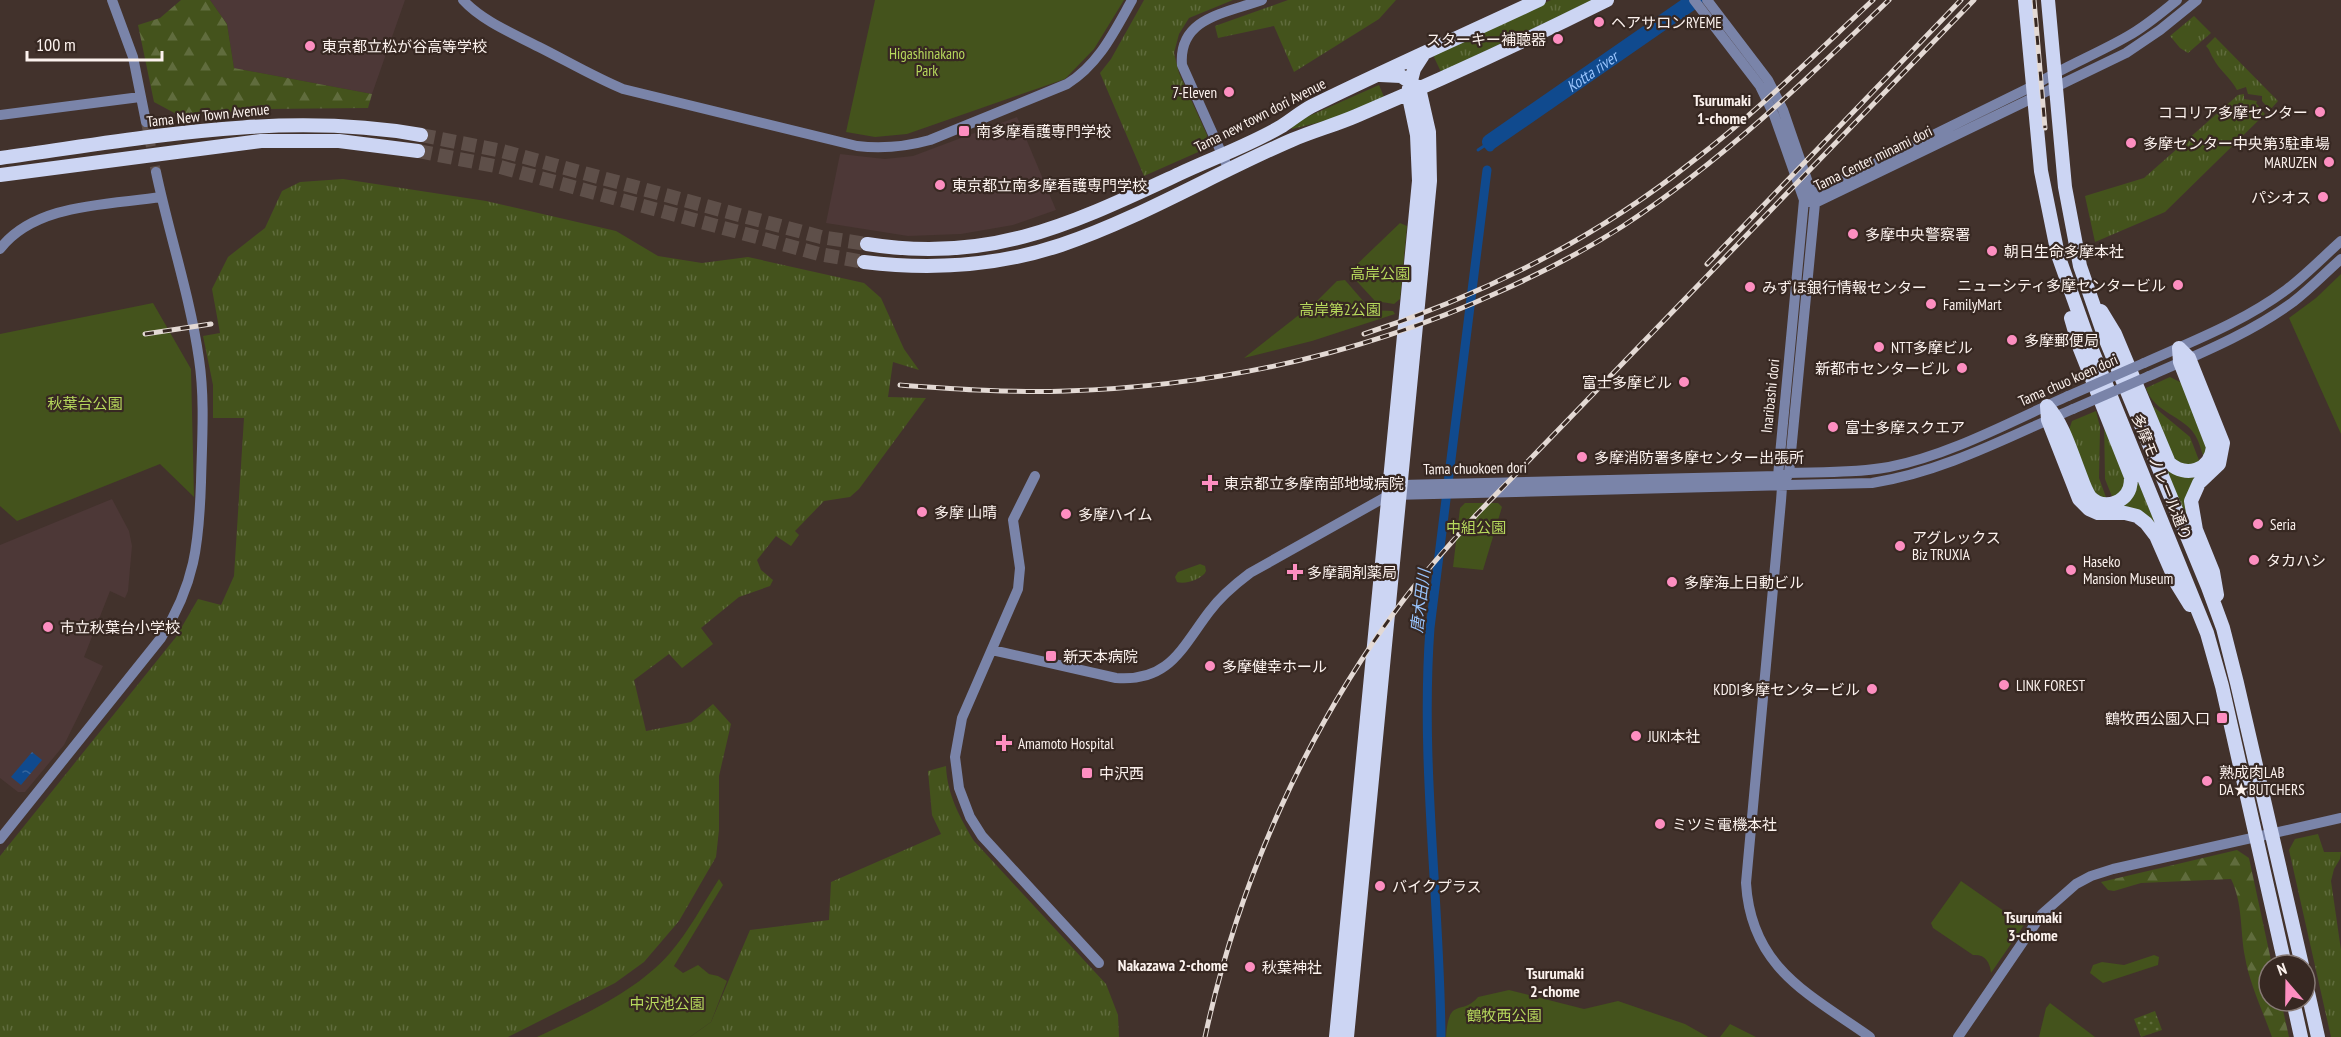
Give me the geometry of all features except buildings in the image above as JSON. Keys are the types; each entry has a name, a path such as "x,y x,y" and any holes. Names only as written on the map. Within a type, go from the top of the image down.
{"main road":[{"name":"Tama new town dori Avenue","path":"867,244 919,250 974,247 997,244 1051,230 1116,204 1282,126 1310,107 1539,0"},
{"path":"864,262 920,267 975,264 1011,258 1062,244 1124,219 1292,140 1354,117 1412,87 1607,0"},
{"name":"多摩モノレール通り","path":"2025,0 2044,192 2054,236 2069,289 2207,633 2222,686 2282,953"},
{"name":"多摩モノレール通り","path":"2048,0 2066,197 2085,284 2223,628 2299,953"},
{"path":"1412,87 1423,55"},
{"path":"1336,1037 1430,181 1429,132 1412,87 1396,74 1380,75"},
{"name":"Tama New Town Avenue","path":"0,158 222,128 262,125 363,127 421,135"},
{"name":"Tama New Town Avenue","path":"0,175 261,141 339,141 418,151"},
{"path":"1116,204 1114,214 1124,219"},
{"path":"2085,284 2115,334 2169,463 2183,471 2191,472 2208,463 2213,447 2182,356"},
{"path":"2050,414 2092,499 2113,504 2123,498 2130,489 2131,477 2080,349 2071,318 2069,289"},
{"path":"2182,356 2223,443 2219,464 2199,483 2191,501 2196,530 2213,572 2223,628"},
{"path":"2050,414 2079,499 2089,509 2098,513 2125,513 2137,516 2146,523 2156,536 2177,584 2207,633"},
{"path":"1347,1037 1397,492"},
{"path":"2296,1013 2301,1037"},
{"path":"2313,1013 2318,1037"}],"street":[{"path":"112,0 129,43 146,122"},
{"path":"463,0 474,10 508,31 589,74 623,89 857,146 887,148 907,147 930,140 1067,84 1080,76 1101,54 1132,0"},
{"path":"1229,170 1182,65 1183,47 1189,33 1200,22 1262,0"},
{"name":"Tama Center minami dori","path":"1811,199 2033,92 2130,35 2177,0"},
{"name":"Tama Center minami dori","path":"2055,80 2137,46 2197,0"},
{"name":"Inaribashi dori","path":"1702,2 1760,86 1811,199 1746,883 1747,902 1758,937 1779,969 1801,989 1870,1037"},
{"path":"0,115 140,97"},
{"path":"0,839 161,638 178,609 194,565 199,530 202,382 198,349 156,172"},
{"path":"0,249 23,228 48,215 161,198"},
{"name":"Tama chuo koen dori","path":"1783,479 1857,484 1895,480 1958,459 2050,414 2073,409 2149,375 2264,305 2304,275 2341,240"},
{"name":"Tama chuo koen dori","path":"2050,414 2068,396 2144,363 2182,356 2228,340 2294,301 2341,259"},
{"path":"1035,476 1013,520 1020,579 962,718 955,767 963,802 982,836 1099,963"},
{"name":"Tama chuokoen dori","path":"1397,492 1783,479"},
{"path":"992,650 1116,678 1129,679 1155,673 1179,654 1212,608 1236,584 1255,570 1397,492"},
{"path":"1958,1037 2042,914 2076,884 2113,869 2341,818"}],"shaded area":[{"name":"東京都立松が谷高等学校","path":"210,0 405,0 372,94 234,68 227,24"},
{"name":"東京都立南多摩看護専門学校","path":"1017,117 1056,210 1013,225 961,234 908,236 826,223 840,154 885,159 913,156"},
{"name":"市立秋葉台小学校","path":"112,499 129,531 132,546 128,591 125,598 110,591 84,657 103,666 64,745 25,792 18,792 0,778 0,545"}],"green space":[{"path":"181,0 210,0 227,24 234,68 372,94 368,108 265,109 180,116 154,102 138,25 160,18"},
{"name":"Higashinakano Park","path":"875,0 1124,0 1094,49 1065,79 907,134 875,137 846,132"},
{"path":"1144,0 1233,0 1189,18 1179,34 1174,53 1179,73 1207,135 1205,149 1144,176 1100,73 1111,59"},
{"path":"1288,0 1396,0 1379,19 1294,72 1274,26 1218,38 1215,26"},
{"path":"1551,0 1593,0 1441,72 1433,55"},
{"path":"2194,16 2211,33 2188,53 2180,48 2170,36"},
{"path":"2215,37 2278,101 2270,110 2262,101 2262,96 2248,94 2246,87 2237,90 2218,66 2206,46"},
{"path":"1379,85 1384,97 1333,119 1292,129 1291,127 1307,117"},
{"path":"2244,94 2244,99 2257,101 2256,103 2265,114 2165,212 2095,242 2085,196 2144,178 2238,95"},
{"path":"343,179 486,201 616,231 658,256 702,263 748,257 864,283 881,298 904,349 919,370 893,362 888,397 926,398 859,489 850,497 824,501 795,531 799,535 791,546 776,536 757,560 761,570 773,580 770,586 739,597 701,628 713,644 682,668 669,654 634,680 646,731 691,722 713,704 731,724 719,776 719,830 716,857 679,921 644,962 615,983 508,1037 0,1037 0,856 176,637 198,599 221,605 234,576 244,418 213,418 213,385 203,336 220,333 212,289 228,257 265,228 282,191 300,182"},
{"name":"高岸公園","path":"1400,223 1407,226 1400,299 1394,304 1375,301 1351,275 1352,269"},
{"path":"2341,274 2341,434 2289,318 2316,298"},
{"name":"高岸第2公園","path":"1345,280 1371,310 1393,311 1395,314 1312,341 1244,358 1318,300 1337,281"},
{"name":"秋葉台公園","path":"153,303 191,369 194,497 160,464 17,521 0,506 0,334"},
{"path":"2170,377 2182,383 2208,447 2204,458 2195,435 2184,423 2155,403 2146,388"},
{"path":"2148,402 2190,437 2200,463 2196,466 2176,464"},
{"path":"2096,411 2100,427 2099,478 2107,500 2096,497 2068,433 2072,421"},
{"path":"2104,420 2127,478 2124,488 2113,499 2105,479"},
{"path":"2163,461 2204,472 2187,503 2188,523"},
{"path":"2136,476 2164,545 2154,528 2109,509"},
{"name":"中組公園","path":"1465,503 1498,503 1502,507 1483,570 1453,567 1460,508"},
{"path":"1200,564 1205,566 1206,571 1201,577 1189,582 1177,582 1175,577 1178,572"},
{"path":"946,766 949,786 959,815 974,841 1106,984 1118,1015 1119,1037 690,1037 711,1022 750,930 829,920 831,882 941,834 932,815 928,771"},
{"path":"2318,834 2324,852 2341,852 2331,881 2341,950 2341,1037 2331,1037 2317,975 2317,953 2312,953 2289,850 2295,839"},
{"path":"2237,850 2249,858 2269,953 2257,953 2257,997 2247,967 2239,907 2231,879 2141,883 2114,891 2108,890 2101,882"},
{"name":"中沢池公園","path":"719,879 723,885 674,966 683,973 698,965 709,974 727,981 711,1022 690,1037 537,1037 625,991 656,967 683,936"},
{"path":"1961,881 2024,925 1991,973 1984,957 1973,955 1933,928 1931,923"},
{"path":"2154,955 2159,957 2158,965 2103,983 2090,973 2093,965 2102,962 2124,965"},
{"name":"鶴牧西公園","path":"1509,990 1584,1009 1618,1001 1685,1024 1708,1037 1446,1037 1453,1011 1472,1003 1478,997"},
{"path":"2050,1003 2095,1037 2039,1037 2046,1008"},
{"path":"2155,1011 2162,1030 2141,1037 2134,1019"},
{"path":"2263,1013 2284,1013 2289,1037 2272,1037"},
{"path":"1730,1024 1756,1037 1720,1037"}],"water":[{"path":"32,752 42,760 21,785 11,777"}],"waterway":[{"name":"Kotta river","path":"1490,142 1695,0"},
{"path":"1478,150 1490,142"},
{"name":"Kotta river","path":"1490,142 1490,147"},
{"name":"唐木田川","path":"1441,1037 1427,730 1430,628 1487,170"}],"tunnel":[{"path":"146,122 156,172"},
{"path":"421,135 502,151 821,237 867,244"},
{"path":"418,151 500,167 819,254 864,262"}],"railway":[{"path":"1364,334 1408,319 1495,283 1577,240 1617,215 1656,189 1740,123 1873,0"},
{"path":"900,385 983,390 1066,391 1178,382 1289,363 1343,349 1449,313 1517,284 1563,261 1623,226 1659,201 1728,148 1826,61 1889,0"},
{"path":"1707,264 1961,0"},
{"path":"1205,1037 1219,978 1237,921 1280,809 1306,754 1336,702 1367,651 1402,602 1476,515 1974,0"},
{"path":"2034,0 2045,128"},
{"path":"145,334 211,324"}],"place":[{"name":"ヘアサロンRYEME","path":"1599,22"},
{"name":"スターキー補聴器","path":"1558,39"},
{"name":"東京都立松が谷高等学校","path":"310,46"},
{"name":"7-Eleven","path":"1229,92"},
{"name":"ココリア多摩センター","path":"2320,112"},
{"name":"南多摩看護専門学校","path":"964,131"},
{"name":"多摩センター中央第3駐車場","path":"2131,143"},
{"name":"MARUZEN","path":"2329,162"},
{"name":"東京都立南多摩看護専門学校","path":"940,185"},
{"name":"パシオス","path":"2323,197"},
{"name":"多摩中央警察署","path":"1853,234"},
{"name":"朝日生命多摩本社","path":"1992,251"},
{"name":"ニューシティ多摩センタービル","path":"2178,285"},
{"name":"みずほ銀行情報センター","path":"1750,287"},
{"name":"FamilyMart","path":"1931,304"},
{"name":"多摩郵便局","path":"2012,340"},
{"name":"NTT多摩ビル","path":"1879,347"},
{"name":"新都市センタービル","path":"1962,368"},
{"name":"富士多摩ビル","path":"1684,382"},
{"name":"富士多摩スクエア","path":"1833,427"},
{"name":"多摩消防署多摩センター出張所","path":"1582,457"},
{"name":"東京都立多摩南部地域病院","path":"1210,483"},
{"name":"多摩 山晴","path":"922,512"},
{"name":"多摩ハイム","path":"1066,514"},
{"name":"Seria","path":"2258,524"},
{"name":"アグレックス Biz TRUXIA","path":"1900,546"},
{"name":"タカハシ","path":"2254,560"},
{"name":"Haseko Mansion Museum","path":"2071,570"},
{"name":"多摩調剤薬局","path":"1295,572"},
{"name":"多摩海上日動ビル","path":"1672,582"},
{"name":"市立秋葉台小学校","path":"48,627"},
{"name":"新天本病院","path":"1051,656"},
{"name":"多摩健幸ホール","path":"1210,666"},
{"name":"LINK FOREST","path":"2004,685"},
{"name":"KDDI多摩センタービル","path":"1872,689"},
{"name":"鶴牧西公園入口","path":"2222,718"},
{"name":"JUKI本社","path":"1636,736"},
{"name":"Amamoto Hospital","path":"1004,743"},
{"name":"中沢西","path":"1087,773"},
{"name":"熟成肉LAB DA★BUTCHERS","path":"2207,781"},
{"name":"ミツミ電機本社","path":"1660,824"},
{"name":"バイクプラス","path":"1380,886"},
{"name":"秋葉神社","path":"1250,967"}],"district":[{"name":"Tsurumaki 1-chome","path":"1722,109"},
{"name":"Tsurumaki 3-chome","path":"2033,926"},
{"name":"Nakazawa 2-chome","path":"1173,965"},
{"name":"Tsurumaki 2-chome","path":"1555,982"}]}
